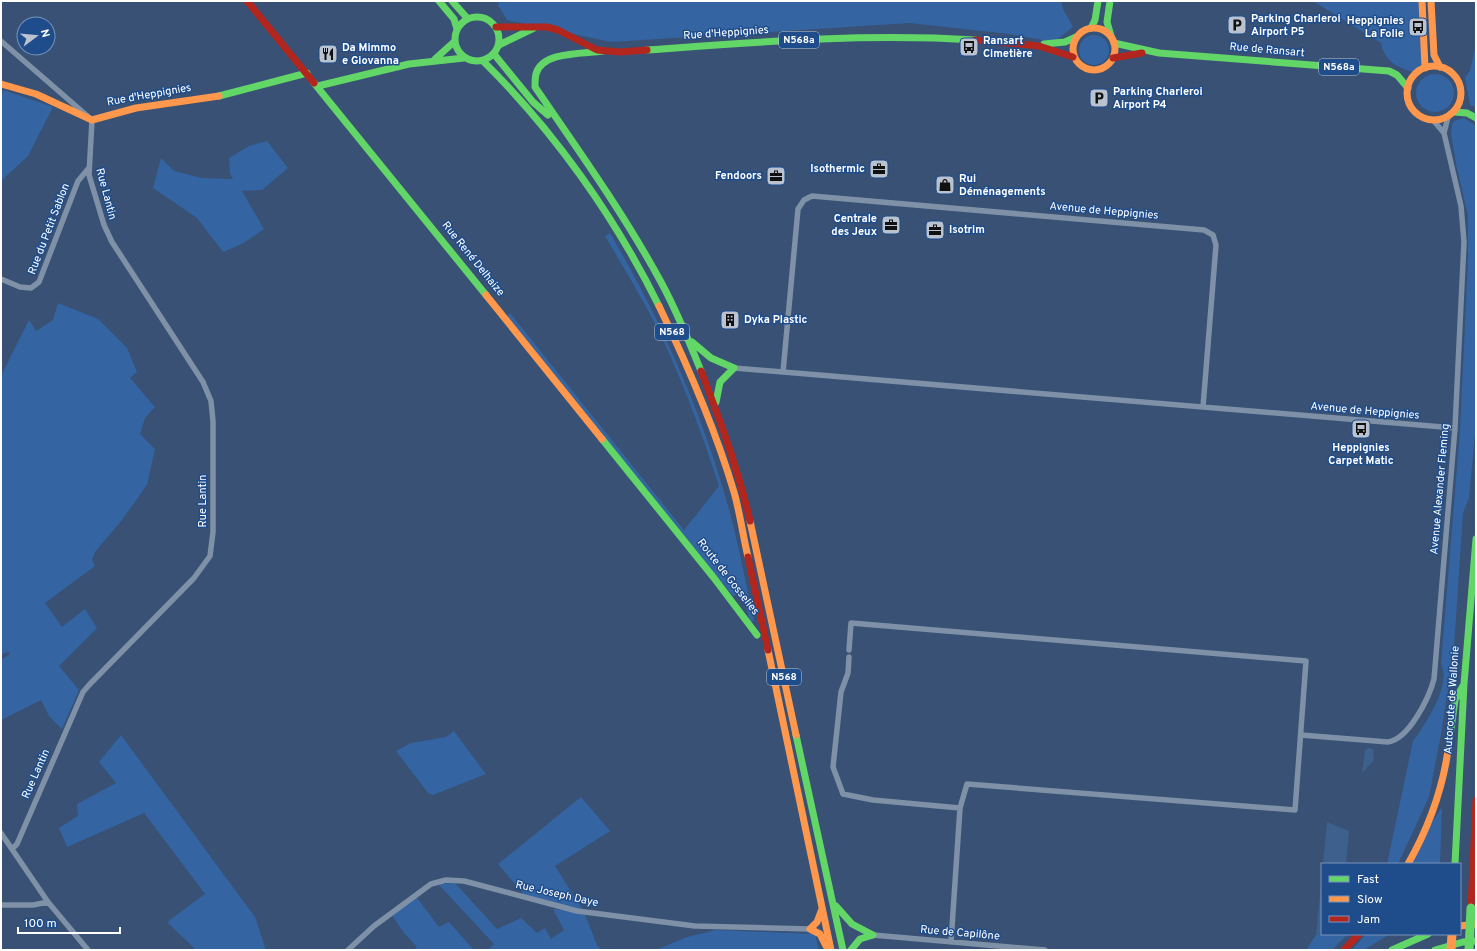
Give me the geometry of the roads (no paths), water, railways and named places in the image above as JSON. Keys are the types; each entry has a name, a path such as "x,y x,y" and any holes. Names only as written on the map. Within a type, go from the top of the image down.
{"main road":[{"name":"Rue René Delhaize","path":"247,1 318,86 679,534"},
{"path":"439,1 454,19 458,29"},
{"path":"452,1 468,19"},
{"path":"1091,28 1095,20 1098,1"},
{"path":"1110,1 1107,22 1115,51 1113,58"},
{"path":"1422,1 1425,68"},
{"path":"1431,1 1434,55 1440,67 1454,75 1461,90 1461,98 1451,115"},
{"path":"433,60 444,53 455,41 458,29 468,19 480,17 488,20 496,28 499,45"},
{"name":"Rue d'Heppignies","path":"496,28 537,27 558,30 588,46 603,51 620,52 826,38 943,37 1042,45 1064,42 1076,38"},
{"path":"318,86 433,60 464,58 477,62 483,61 494,54 499,45 537,27"},
{"name":"N568a","path":"1076,38 1084,30 1098,28 1112,39"},
{"path":"1073,56 1072,50 1076,38"},
{"name":"Rue de Ransart","path":"1112,39 1159,52"},
{"path":"455,41 459,52 464,58"},
{"name":"Rue d'Heppignies","path":"1042,45 1073,56"},
{"path":"568,135 536,89 534,74 537,68 552,57 603,51"},
{"name":"Rue de Ransart","path":"1113,58 1134,53 1159,52 1389,71 1398,75 1416,73"},
{"name":"N568","path":"494,54 533,102 568,135 628,225 661,282 687,336 715,406 742,486 843,950"},
{"name":"N568a","path":"1073,56 1082,68 1096,71 1104,68 1113,58"},
{"name":"N568","path":"483,61 499,76 580,174 617,228 652,289 683,354 705,411 732,489 768,648 831,950"},
{"name":"N568a","path":"1416,73 1425,68 1440,67"},
{"name":"Rue d'Heppignies","path":"92,120 108,114 137,107 222,95 307,73"},
{"path":"1416,73 1410,81 1408,96 1413,110 1419,116 1433,120 1451,115 1472,116"},
{"path":"1398,75 1408,88"},
{"path":"1,84 29,92 92,120"},
{"path":"1461,98 1472,116"},
{"path":"687,336 703,354 714,361 734,368"},
{"path":"715,406 716,387 721,379 734,368"},
{"name":"Route de Gosselies","path":"679,534 768,648"},
{"name":"Autoroute de Wallonie","path":"1455,863 1464,684 1476,539"},
{"path":"1409,863 1421,841 1440,789 1449,746 1455,700 1464,684"},
{"path":"1469,950 1476,800"},
{"path":"834,904 850,923 859,930 872,935"},
{"path":"822,907 818,922 810,929 820,934 828,950"},
{"path":"1461,926 1476,924"},
{"path":"851,950 860,939 872,935"},
{"path":"1344,950 1358,935"},
{"path":"1392,950 1426,935"},
{"path":"1451,950 1452,935"},
{"path":"1435,950 1463,942 1476,941"}],"street":[{"path":"1,41 92,120"},
{"name":"Avenue Alexander Fleming","path":"1444,132 1451,115"},
{"name":"Rue Lantin","path":"12,849 17,844 80,698 86,688 194,578 207,561 212,550 213,421 208,393 190,360 112,242 98,206 88,169 92,139 92,120"},
{"name":"Avenue Alexander Fleming","path":"1300,735 1388,742 1395,741 1416,719 1424,706 1431,691 1436,668 1455,428 1464,242 1461,206 1444,132 1433,120"},
{"name":"Rue du Petit Sablon","path":"1,279 20,286 31,288 39,282 78,181 88,169"},
{"name":"Avenue de Heppignies","path":"783,372 798,209 804,200 812,196 1204,230 1213,235 1216,245 1203,408"},
{"name":"Avenue de Heppignies","path":"734,368 1455,428"},
{"path":"849,650 851,623 1306,661 1295,810 967,784 960,808 951,942"},
{"path":"849,657 848,673 841,692 833,767 844,794 873,800 960,808"},
{"path":"1,833 48,902 88,950"},
{"name":"Rue Joseph Daye","path":"348,950 374,926 431,884 446,880 464,881 577,911 695,926 810,929"},
{"path":"1,905 32,905 48,902"},
{"name":"Rue de Capilône","path":"872,935 1045,950"}],"place":[{"name":"Parking Charleroi Airport P5","path":"1237,25"},
{"name":"Heppignies La Folie","path":"1418,27"},
{"name":"Ransart Cimetière","path":"969,47"},
{"name":"Da Mimmo e Giovanna","path":"328,54"},
{"name":"Parking Charleroi Airport P4","path":"1099,98"},
{"name":"Isothermic","path":"879,169"},
{"name":"Fendoors","path":"776,176"},
{"name":"Rui Déménagements","path":"945,185"},
{"name":"Centrale des Jeux","path":"891,225"},
{"name":"Isotrim","path":"935,230"},
{"name":"Dyka Plastic","path":"730,320"},
{"name":"Heppignies Carpet Matic","path":"1361,429"}]}
